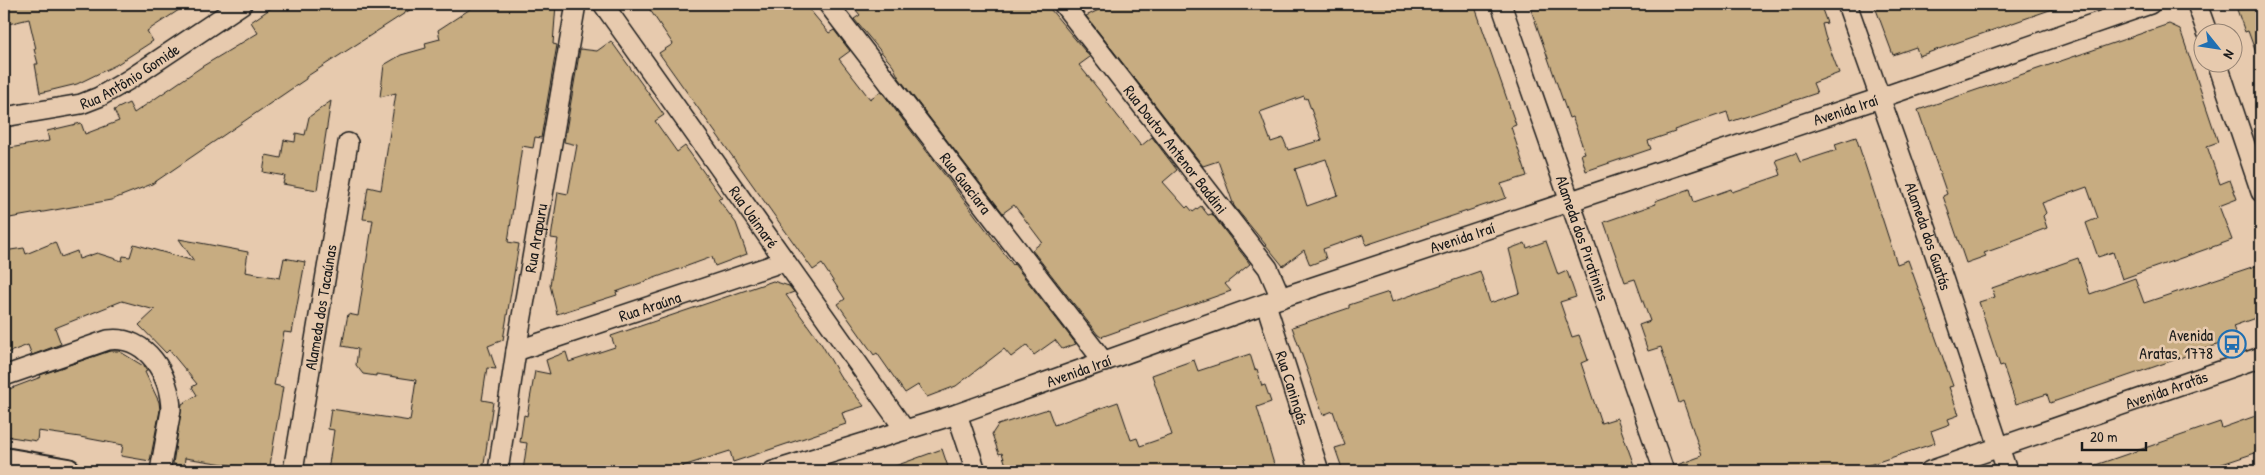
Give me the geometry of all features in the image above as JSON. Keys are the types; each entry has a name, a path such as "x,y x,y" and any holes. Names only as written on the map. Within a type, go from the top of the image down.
{"street":[{"name":"Rua Antônio Gomide","path":"4,117 81,104 99,97 130,79 242,4"},
{"name":"Rua Arapuru","path":"498,471 516,351 576,4"},
{"name":"Rua Uaimaré","path":"603,4 905,430"},
{"name":"Rua Guaciara","path":"828,4 1104,362"},
{"name":"Rua Doutor Antenor Baddini","path":"1063,4 1268,268 1273,301"},
{"name":"Alameda dos Piratinins","path":"1501,4 1568,201 1664,471"},
{"name":"Alameda dos Guatás","path":"1847,4 1929,236 2007,471"},
{"name":"Avenida Iraí","path":"773,471 957,414 1273,301 1880,98 2150,4"},
{"path":"2197,4 2203,22"},
{"path":"2220,72 2261,192"},
{"name":"Alameda dos Tacaúnas","path":"293,471 348,143"},
{"name":"Rua Araúna","path":"516,351 785,261"},
{"name":"Rua Caningás","path":"1273,301 1319,471"},
{"path":"4,376 108,340 119,339 137,345 146,352 160,370 165,379 171,400 171,410 160,471"},
{"name":"Avenida Aratãs","path":"1930,471 2261,357"},
{"path":"957,414 976,471"},
{"path":"4,460 68,471"}],"building":[{"path":"4,4 188,4 147,31 153,41 116,65 77,84 40,93 35,64 38,64 34,49 36,49 29,19 4,25"},
{"path":"277,4 419,4 306,77 306,79 152,184 111,200 4,219 4,149 49,141 47,131 81,123 85,134 119,121 114,110 129,103 134,113 203,66 258,33 251,22"},
{"path":"478,4 556,4 553,44 557,45 541,138 535,137 533,148 522,146 508,242 519,244 503,340 488,346 496,369 487,368 482,400 493,402 483,471 328,471 334,430 328,429 331,409 410,421 416,380 363,374 356,365 358,349 342,346 348,314 358,316 373,220 363,219 368,187 381,190 396,93 380,97 384,65 401,55 426,48 425,43 440,39 438,30"},
{"path":"646,4 805,4 829,33 834,30 850,51 839,59 870,99 881,91 1013,265 1076,344 1062,349 1055,340 1034,355 1027,345 1011,357 1004,349 956,386 927,397 918,385 905,393 877,353 874,355 838,304 845,299 822,264 813,270 659,53 673,44"},
{"path":"851,4 1046,4 1090,57 1079,65 1141,146 1152,137 1177,170 1163,182 1186,208 1188,206 1193,212 1201,206 1208,215 1212,214 1250,264 1225,284 1231,291 1101,337 1032,250 1042,242 1014,205 1003,213 899,78 893,66 854,19 860,15"},
{"path":"1111,4 1474,4 1516,125 1511,127 1527,176 1501,184 1506,198 1366,245 1363,235 1323,249 1326,259 1310,265 1304,250 1283,266 1234,206 1218,161 1203,166 1086,16","holes":["1304,96 1305,99 1307,98 1322,140 1288,150 1283,138 1271,142 1260,112","1326,159 1338,195 1307,206 1295,169"]},
{"path":"1529,4 1820,4 1827,23 1822,24 1825,36 1839,73 1813,83 1817,93 1730,122 1727,112 1648,141 1651,149 1586,171 1581,154 1585,153 1573,119 1572,117 1569,118"},
{"path":"1874,4 2061,4 2061,6 1919,56 1916,47 1893,55"},
{"path":"2235,4 2261,4 2261,61 2259,61 2248,31 2245,32"},
{"path":"2169,24 2180,29 2192,65 2192,72 2194,72 2218,142 2207,146 2220,184 2230,180 2237,199 2219,206 2232,240 2122,279 2113,252 2098,257 2086,223 2098,218 2087,187 2042,203 2046,213 2043,216 2047,228 1984,253 1986,256 1966,263 1943,196 1947,194 1918,110"},
{"path":"611,41 664,115 655,121 677,152 685,146 722,198 718,199 736,223 747,254 715,266 712,257 616,292 617,295 557,314 550,285 558,239 551,238 558,192 568,194 577,145 564,142 580,49 597,51"},
{"path":"331,101 317,190 283,184 285,176 263,172 266,155 281,158 284,140 295,142 296,133 305,135 309,117"},
{"path":"1856,137 1897,264 1908,260 1953,386 1949,387 1959,415 1948,419 1950,424 1931,431 1935,443 1851,471 1675,471 1674,466 1702,456 1683,401 1679,403 1661,347 1648,351 1639,325 1650,321 1635,279 1625,282 1604,222 1656,204 1655,201 1690,189 1694,202 1731,189 1732,192 1781,175 1776,160 1796,153 1800,162 1837,150 1835,144"},
{"path":"179,239 248,252 245,272 280,278 284,258 305,262 292,333 284,332 274,385 283,387 269,471 185,458 184,466 173,464 182,404 197,395 192,387 197,384 169,350 166,353 139,325 155,310 122,301 55,328 61,344 32,355 28,345 4,354 4,251 24,248 26,254 55,242 61,257 77,251 79,259 97,253 122,261 123,256 130,257 134,244 194,261"},
{"path":"1546,241 1558,275 1567,271 1576,297 1560,302 1572,337 1579,335 1588,360 1581,363 1601,423 1617,418 1636,471 1343,471 1335,448 1345,445 1333,411 1323,415 1292,327 1389,292 1392,302 1480,271 1490,303 1520,293 1509,249 1525,243 1527,248"},
{"path":"2078,258 2090,294 2135,278 2144,303 2261,264 2261,316 2233,326 2237,338 2050,403 2047,394 2016,404 2003,365 2000,366 1979,302 1995,297 1992,288"},
{"path":"773,281 789,286 794,292 786,295 822,345 840,376 864,406 842,413 846,424 733,462 730,451 683,466 684,471 523,471 527,443 520,442 524,415 527,416 535,371 550,374 546,360 566,352 569,362 615,347 611,336"},
{"path":"110,351 119,351 145,367 147,371 145,372 159,402 160,410 150,461 121,456 123,445 80,437 38,431 37,441 4,436 4,391 41,377 40,375"},
{"path":"1250,354 1262,386 1265,385 1271,402 1257,407 1276,471 1008,471 1002,453 999,454 992,434 998,425 1048,409 1054,425 1118,402 1131,440 1137,438 1140,446 1172,435 1152,375 1194,360 1198,371"},
{"path":"2261,414 2261,451 2201,471 2087,471 2087,468 2220,422 2222,428"},
{"path":"942,449 948,467 935,471 888,471 887,469"}],"place":[{"name":"Avenida Aratas, 1778","path":"2232,344"}]}
